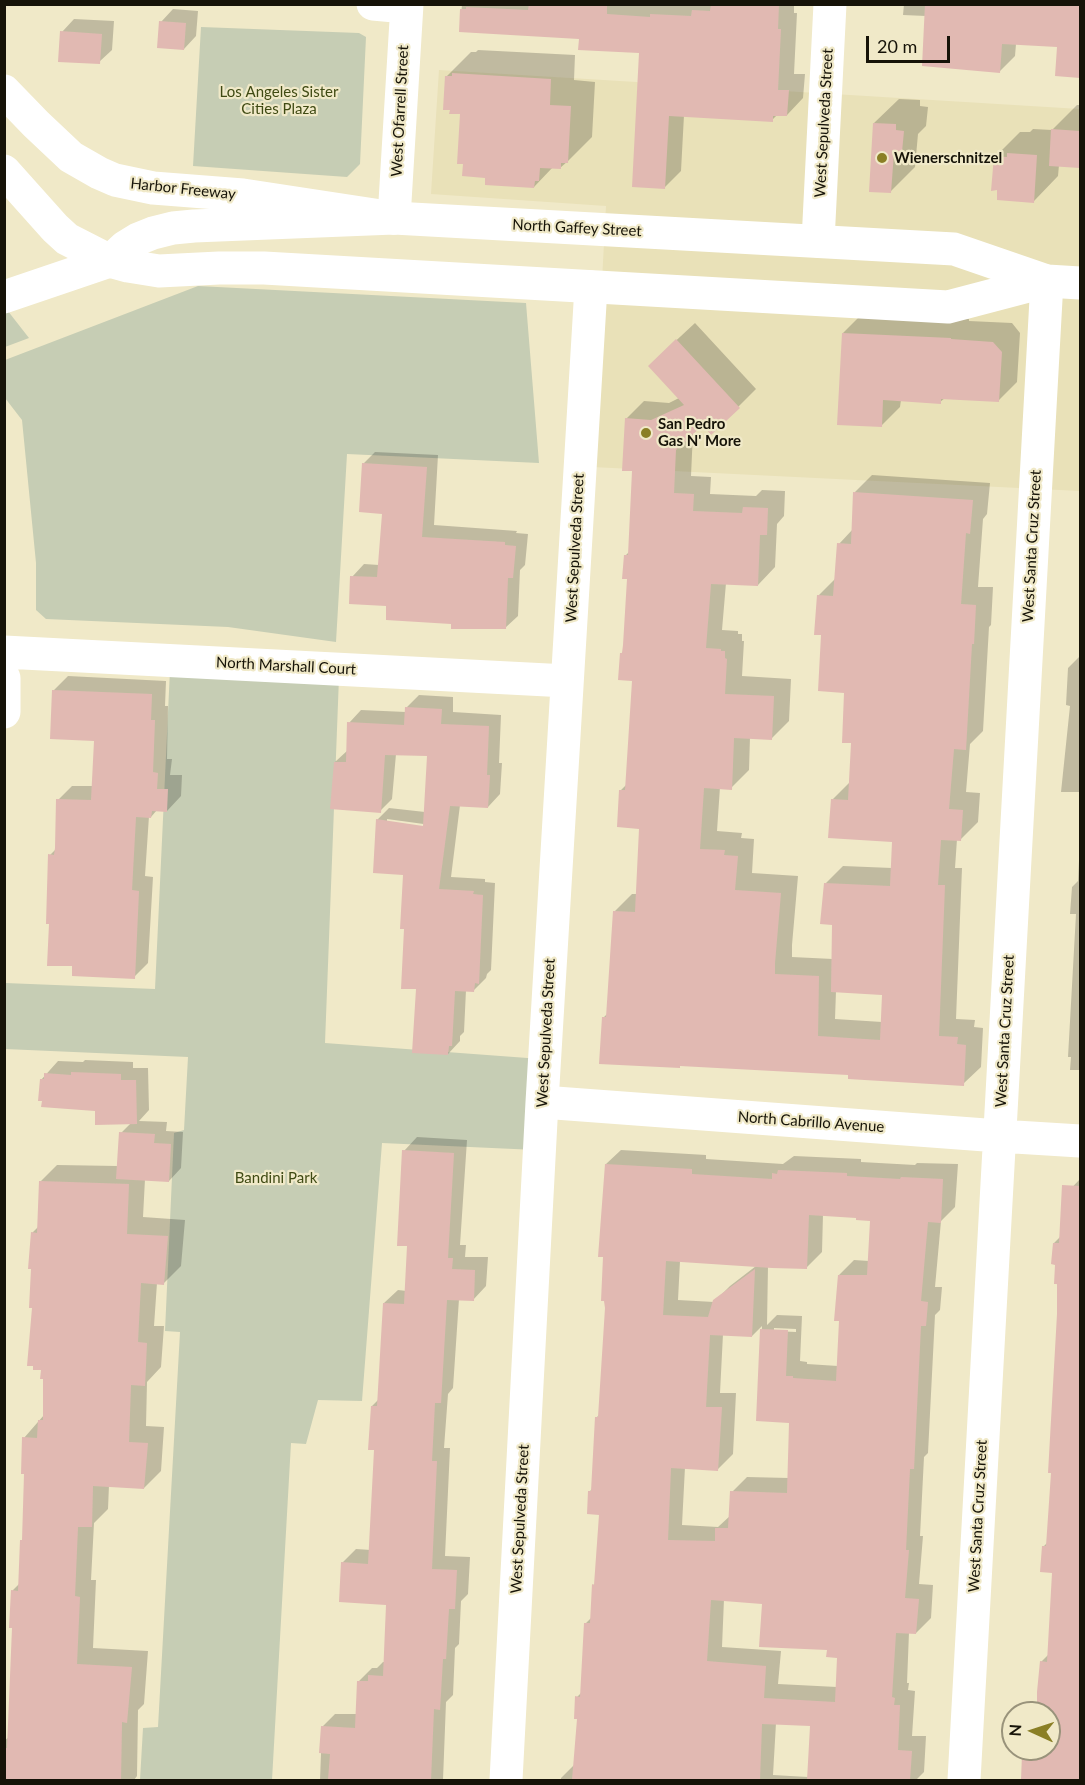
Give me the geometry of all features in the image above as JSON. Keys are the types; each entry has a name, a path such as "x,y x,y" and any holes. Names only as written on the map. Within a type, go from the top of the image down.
{"main road":[{"path":"373,4 407,6"},
{"name":"West Sepulveda Street","path":"818,241 830,4"},
{"name":"West Ofarrell Street","path":"394,218 407,6"},
{"name":"Harbor Freeway","path":"4,91 71,157 115,180 153,188 252,197 394,218"},
{"path":"4,171 55,228 67,238 110,261"},
{"name":"North Gaffey Street","path":"4,297 110,261 138,239 173,228 394,218 954,249 1047,281 1080,283"},
{"name":"North Gaffey Street","path":"110,261 159,271 264,268 948,307 1047,281"},
{"name":"West Santa Cruz Street","path":"964,1780 1047,281"},
{"name":"West Sepulveda Street","path":"506,1780 542,1102 591,287"},
{"name":"North Marshall Court","path":"4,652 567,681"},
{"path":"4,678 4,712"},
{"name":"North Cabrillo Avenue","path":"542,1102 1080,1141"}],"shaded area":[{"path":"439,70 1080,109 1080,491 592,467 606,206 431,194"}],"green space":[{"name":"Los Angeles Sister Cities Plaza","path":"201,27 359,33 366,37 360,164 347,177 193,166"},
{"path":"198,286 526,303 539,463 347,454 336,642 228,627 46,619 36,610 36,563 22,420 5,398 5,360"},
{"path":"4,306 29,338 5,347 4,347"},
{"name":"Bandini Park","path":"170,670 339,677 325,1043 541,1059 536,1150 382,1143 362,1401 318,1400 306,1444 291,1443 272,1780 140,1780 143,1728 158,1727 180,1332 165,1331 174,1133 184,1130 188,1057 5,1049 5,983 155,989"}],"building":[{"path":"529,4 607,4 607,14 650,17 650,14 691,16 692,10 710,11 711,4 779,4 778,29 781,29 778,90 789,90 787,116 773,116 773,122 669,116 665,189 632,187 639,53 578,50 579,39 459,32 460,9 466,9 466,7 528,10"},
{"path":"925,4 1080,4 1080,78 1055,76 1057,47 1002,44 1000,73 922,66"},
{"path":"159,21 186,23 184,50 157,48"},
{"path":"60,31 102,34 100,64 58,62"},
{"path":"452,73 551,79 550,105 571,106 568,163 561,163 561,169 540,168 539,181 535,181 534,188 485,185 485,178 462,176 463,164 457,164 460,114 449,114 450,110 443,110 445,76 452,76"},
{"name":"Wienerschnitzel","path":"873,123 896,124 896,130 904,131 902,152 894,152 891,193 869,192"},
{"path":"1051,129 1080,131 1080,168 1049,166"},
{"path":"1007,153 1037,155 1034,203 997,200 997,190 991,191 994,156 1007,157"},
{"path":"842,333 993,342 1002,352 999,402 941,399 941,404 883,400 882,427 837,425"},
{"path":"676,339 740,408 711,435 703,425 676,450 674,493 694,494 693,511 742,513 743,507 768,508 767,535 760,535 758,586 711,584 706,648 725,651 727,659 725,694 774,696 772,740 734,738 732,790 704,788 700,849 725,850 724,855 738,856 735,890 781,893 775,974 819,976 818,1036 880,1040 882,995 831,992 832,925 820,924 824,883 890,886 892,842 828,838 831,799 848,800 851,743 842,743 844,693 818,691 821,635 814,635 817,595 833,596 837,543 851,544 853,492 973,500 970,534 966,533 961,604 976,605 966,750 954,749 949,809 963,810 961,841 941,840 938,885 945,885 939,1036 958,1037 957,1044 966,1045 964,1086 848,1079 848,1075 599,1064 602,1017 606,1017 613,911 635,912 639,829 617,827 619,790 625,790 632,681 618,680 620,653 622,653 623,645 627,579 622,579 624,555 628,555 632,471 622,471 625,418 651,420 684,405 648,366"},
{"path":"362,463 427,467 422,537 505,542 505,545 516,546 513,578 508,578 506,629 451,629 451,624 386,620 386,606 349,604 350,576 377,577 382,514 359,512"},
{"path":"52,690 152,694 151,720 155,720 153,772 158,773 157,789 168,789 167,812 152,811 151,818 136,817 132,890 139,891 135,979 72,976 72,966 47,966 48,854 54,855 56,799 91,800 94,741 50,739"},
{"path":"405,707 442,709 441,724 489,726 488,808 450,806 439,889 474,891 473,894 483,895 479,984 475,983 474,992 455,991 452,1046 449,1046 448,1055 412,1053 416,989 401,989 404,929 400,929 403,875 373,873 376,819 423,826 427,756 385,755 381,813 330,809 334,762 346,762 347,722 404,725"},
{"path":"71,1072 121,1074 121,1080 136,1080 137,1124 95,1125 95,1111 41,1107 42,1101 38,1101 40,1079 44,1079 44,1073 71,1075"},
{"path":"119,1132 155,1134 154,1143 171,1144 169,1182 116,1179"},
{"path":"402,1150 454,1153 448,1258 453,1258 452,1269 475,1270 474,1301 447,1300 441,1403 435,1403 432,1461 437,1461 432,1569 457,1570 455,1609 449,1609 440,1710 434,1709 431,1780 328,1780 330,1754 319,1753 321,1726 355,1728 357,1681 368,1681 368,1675 383,1676 386,1605 339,1602 341,1562 368,1564 374,1450 368,1450 371,1406 377,1406 383,1303 404,1304 407,1246 397,1246"},
{"path":"605,1164 692,1169 692,1174 772,1179 772,1173 777,1174 778,1170 847,1173 847,1176 900,1179 901,1177 943,1179 941,1223 928,1222 921,1301 928,1302 926,1326 921,1326 914,1469 910,1469 906,1550 909,1550 905,1598 919,1599 916,1634 896,1633 892,1697 895,1698 894,1705 900,1705 898,1750 912,1751 910,1780 807,1780 810,1726 762,1724 760,1780 572,1780 577,1719 574,1719 575,1696 580,1697 584,1623 590,1623 599,1515 587,1514 588,1491 591,1491 595,1417 598,1417 605,1308 604,1301 601,1301 603,1257 598,1257","holes":["809,1215 870,1221 867,1275 838,1275 834,1321 839,1321 836,1381 786,1376 788,1330 760,1329 756,1421 789,1423 787,1493 730,1491 728,1528 715,1528 715,1541 668,1540 671,1468 718,1471 722,1407 706,1407 710,1335 752,1337 755,1269 713,1300 708,1317 663,1315 666,1261 807,1269","711,1600 762,1604 759,1647 827,1650 826,1657 837,1658 835,1702 764,1698 766,1666 707,1661"]},
{"path":"39,1181 129,1184 127,1234 168,1236 164,1285 141,1283 138,1342 147,1343 145,1386 131,1385 129,1442 148,1443 144,1489 93,1486 92,1527 78,1527 75,1596 80,1597 77,1664 132,1667 127,1723 122,1722 121,1780 5,1780 4,1748 7,1748 12,1628 9,1628 11,1590 18,1591 20,1540 22,1540 24,1474 21,1474 22,1437 37,1438 38,1420 43,1420 41,1370 33,1370 33,1366 27,1366 32,1308 29,1308 31,1269 28,1269 31,1232 37,1233"},
{"path":"1062,1185 1080,1186 1080,1780 1021,1780 1022,1761 1061,1761 1061,1701 1037,1701 1040,1661 1047,1662 1052,1573 1040,1572 1042,1546 1046,1546 1051,1473 1048,1473 1057,1314 1055,1265 1051,1264 1053,1243 1059,1243"}],"place":[{"name":"Wienerschnitzel","path":"882,158"},
{"name":"San Pedro Gas N' More","path":"646,433"}]}
